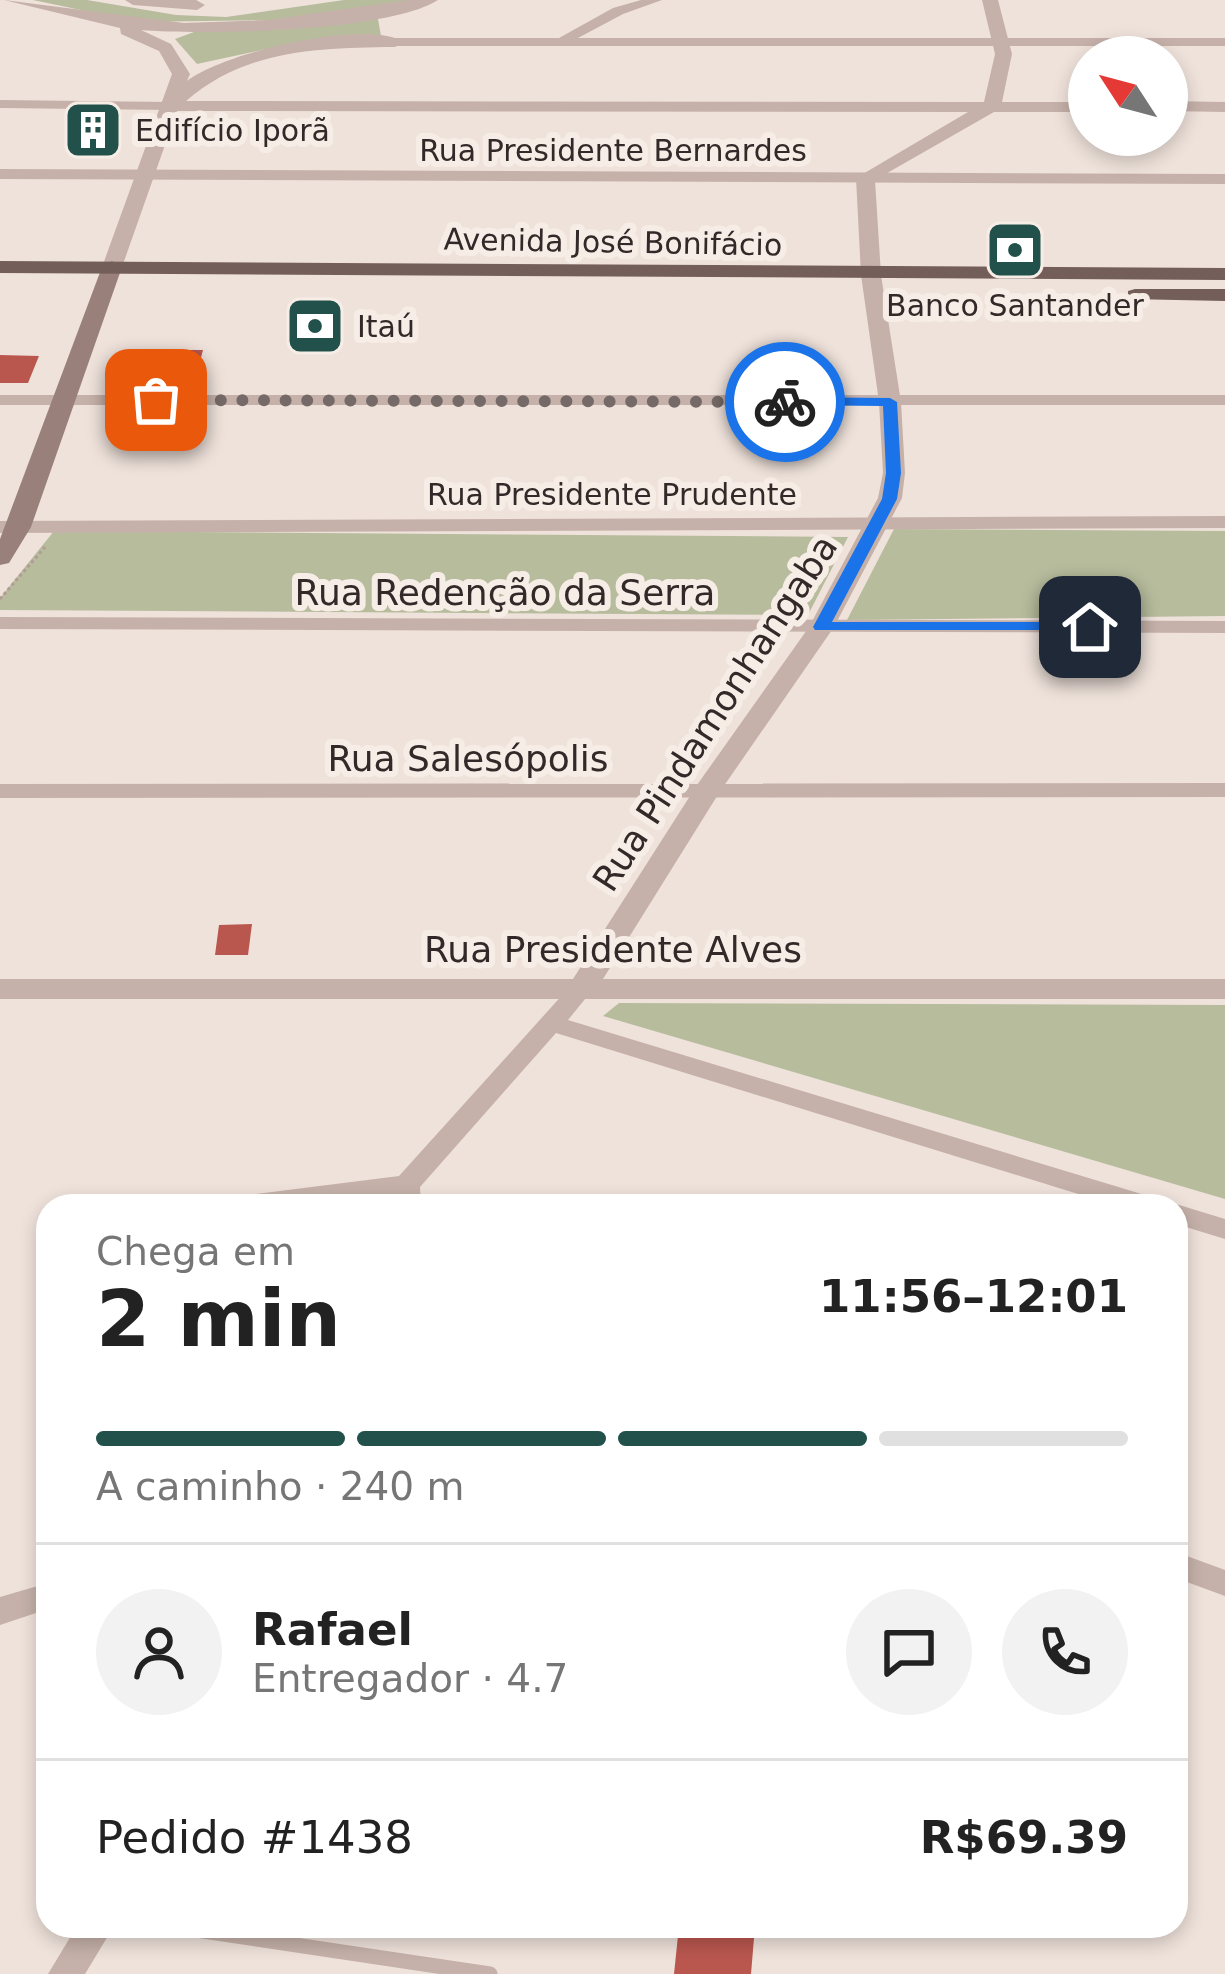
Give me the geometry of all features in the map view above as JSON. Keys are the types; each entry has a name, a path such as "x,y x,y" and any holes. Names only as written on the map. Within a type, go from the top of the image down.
{"main road":[{"name":"Avenida José Bonifácio","path":"0,267 109,277 748,294"},
{"name":"Avenida José Bonifácio","path":"0,288 109,277 880,289 1225,274"},
{"path":"0,558 109,277"},
{"name":"Avenida José Bonifácio","path":"843,296 880,289"},
{"path":"950,296 1225,295"}],"street":[{"path":"12,0 105,21 225,25 430,0"},
{"path":"133,0 224,5"},
{"path":"563,41 618,11 655,0"},
{"path":"865,178 990,107 999,91 1006,42 990,0"},
{"path":"394,42 383,27 400,7"},
{"path":"105,21 165,48 182,75"},
{"path":"182,75 289,47 394,42 1225,41"},
{"path":"109,277 182,75"},
{"path":"0,92 44,103"},
{"path":"0,104 1068,107"},
{"path":"1188,106 1225,107"},
{"name":"Rua Presidente Bernardes","path":"0,174 1225,178"},
{"name":"Rua Pindamonhangaba","path":"403,1192 582,988 707,790 821,627 878,523 894,473 880,289 865,178"},
{"path":"0,400 1225,400"},
{"name":"Rua Presidente Prudente","path":"10,527 1225,522"},
{"name":"Rua Redenção da Serra","path":"0,623 1225,627"},
{"name":"Rua Salesópolis","path":"0,791 1225,790"},
{"name":"Rua Presidente Alves","path":"0,988 1225,989"},
{"path":"554,1024 1110,1194"},
{"path":"1188,1218 1225,1229"},
{"path":"1188,1569 1225,1582"},
{"path":"0,1611 36,1600"},
{"path":"64,1974 89,1938"}],"lane":[{"path":"250,1938 490,1974"}],"green space":[{"path":"33,0 87,0 176,15 226,17 344,0 414,0 282,20 138,22"},
{"path":"378,19 381,36 304,41 197,64 175,39 194,32 285,28"},
{"path":"894,529 1225,531 1225,616 847,620"},
{"path":"54,531 848,537 808,615 0,610 0,598"},
{"path":"619,1003 1225,1005 1225,1199 603,1016"}],"building":[{"path":"158,350 203,350 195,380 149,380"},
{"path":"0,355 39,356 28,383 0,383"},
{"path":"252,924 248,955 215,955 219,925"},
{"path":"678,1938 754,1938 751,1974 674,1974"}],"way so far":[{"path":"156,400 785,402"}],"place":[{"name":"Edifício Iporã","path":"93,130"},
{"name":"Banco Santander","path":"1015,250"},
{"name":"Itaú","path":"315,326"}],"route":[{"path":"785,402 890,402 894,473 890,499 821,627 1090,627"}]}
